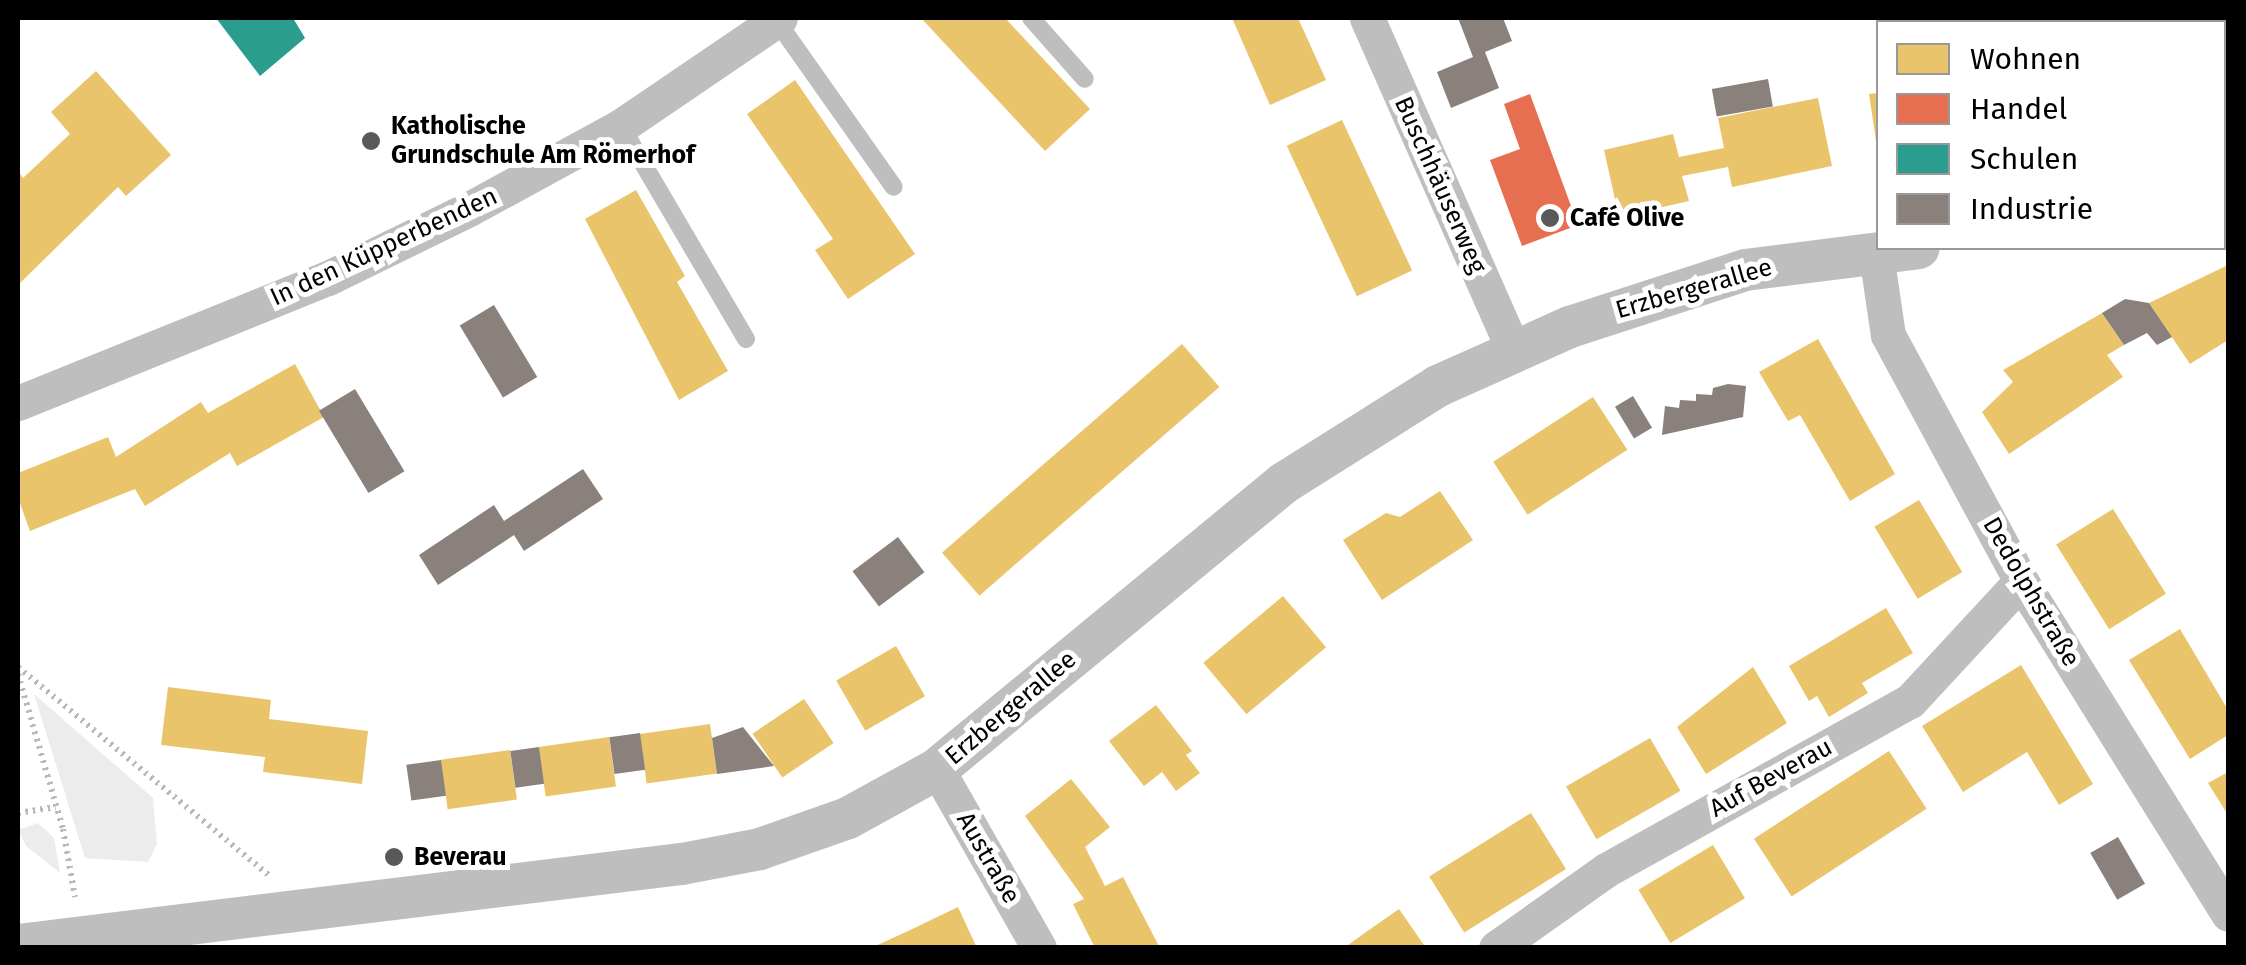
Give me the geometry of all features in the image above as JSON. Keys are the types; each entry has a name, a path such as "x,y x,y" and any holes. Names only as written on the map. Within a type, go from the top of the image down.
{"street":[{"name":"Buschhäuserweg","path":"1368,18 1514,352"},
{"name":"In den Küpperbenden","path":"18,403 328,278 621,126 778,19"},
{"name":"Erzbergerallee","path":"18,945 298,915 760,849 848,818 937,769 1284,483 1362,428 1514,352 1626,306 1745,270 1904,250"},
{"name":"Dedolphstraße","path":"1876,254 1888,335 2021,580 2228,914"},
{"name":"Auf Beverau","path":"1496,948 1606,870 1910,701 2021,580"},
{"name":"Austraße","path":"937,769 1038,948"}],"lane":[{"path":"1031,18 1085,78"},
{"path":"778,19 894,187"},
{"path":"621,126 746,338"}],"path":[{"path":"18,670 56,806 81,939"},
{"path":"18,670 262,865 298,915"},
{"path":"18,813 56,806"}],"shaded area":[{"path":"34,694 153,798 157,844 148,862 85,858"},
{"path":"38,823 54,838 60,873 26,846 18,830"}],"building: Wohnen":[{"path":"921,18 1005,18 1090,109 1045,151"},
{"path":"1232,18 1298,18 1326,80 1270,105"},
{"path":"96,71 171,155 126,196 118,187 18,285 18,171 23,178 70,134 51,112"},
{"path":"795,80 915,254 848,299 815,250 833,239 747,114"},
{"path":"1876,93 1876,141 1869,94"},
{"path":"1818,98 1832,166 1732,187 1728,167 1682,176 1689,201 1619,217 1604,150 1673,134 1679,157 1724,148 1718,118"},
{"path":"1342,120 1412,270 1357,296 1287,146"},
{"path":"636,190 685,276 677,282 728,371 679,400 585,219"},
{"path":"2228,265 2228,340 2190,364 2149,303"},
{"path":"2102,313 2124,345 2107,355 2123,377 2009,454 1982,412 2013,382 2003,370"},
{"path":"1818,339 1895,474 1850,501 1800,415 1788,421 1759,372"},
{"path":"1182,344 1219,387 979,596 942,553"},
{"path":"295,364 324,417 237,466 230,453 145,506 135,489 30,531 18,498 18,473 108,437 116,457 201,402 208,413"},
{"path":"1593,397 1627,450 1528,515 1493,462"},
{"path":"1440,491 1473,540 1382,600 1343,540 1386,513 1400,517"},
{"path":"1919,500 1962,572 1918,599 1874,527"},
{"path":"2113,509 2166,594 2109,629 2056,545"},
{"path":"1283,596 1326,647 1246,714 1203,663"},
{"path":"1886,608 1913,653 1862,683 1868,693 1829,717 1817,696 1809,701 1789,666"},
{"path":"2180,629 2228,710 2228,735 2190,759 2129,660"},
{"path":"896,646 925,696 865,731 836,680"},
{"path":"2021,665 2093,784 2059,805 2027,752 1963,792 1922,726"},
{"path":"1753,667 1787,723 1706,774 1677,727"},
{"path":"168,687 271,700 269,719 368,731 362,784 263,772 265,757 161,745"},
{"path":"804,699 834,743 782,778 753,734"},
{"path":"1156,705 1192,751 1186,755 1200,773 1176,791 1162,772 1144,786 1109,741"},
{"path":"710,724 717,774 647,783 640,734"},
{"path":"609,737 616,787 546,796 539,747"},
{"path":"1650,738 1680,791 1596,839 1566,786"},
{"path":"510,750 517,800 448,809 441,760"},
{"path":"1889,751 1927,809 1792,897 1754,839"},
{"path":"2228,772 2228,815 2208,783"},
{"path":"1071,779 1110,827 1085,847 1105,886 1123,877 1160,948 1095,948 1073,904 1084,899 1025,816"},
{"path":"1531,813 1566,869 1464,933 1429,877"},
{"path":"1713,845 1745,898 1670,943 1638,890"},
{"path":"958,907 977,948 871,948 908,931"},
{"path":"1399,909 1426,948 1344,948 1366,932"}],"building: Handel":[{"path":"2127,18 2211,18 2211,20"},
{"path":"1530,94 1578,225 1522,246 1490,160 1520,149 1504,104"}],"building: Schulen":[{"path":"216,18 293,18 305,38 260,76"}],"building: Industrie":[{"path":"1458,18 1503,18 1512,41 1485,52 1499,88 1451,108 1437,72 1473,57"},
{"path":"1768,79 1773,107 1717,116 1712,89"},
{"path":"2125,299 2149,303 2172,337 2157,345 2147,333 2124,345 2102,313"},
{"path":"494,305 537,377 503,398 460,326"},
{"path":"1728,384 1746,386 1743,417 1662,435 1665,406 1679,408 1680,400 1696,401 1696,394 1712,395 1713,388"},
{"path":"355,389 404,471 368,493 319,411"},
{"path":"1633,396 1652,428 1634,439 1615,407"},
{"path":"583,469 603,499 524,551 514,535 438,585 419,555 494,505 504,521"},
{"path":"898,537 924,572 879,606 852,571"},
{"path":"743,727 774,766 717,774 712,738"},
{"path":"640,733 645,770 614,774 609,737"},
{"path":"539,747 544,784 515,788 510,751"},
{"path":"441,760 446,796 411,801 406,765"},
{"path":"2118,837 2145,884 2117,900 2090,853"}],"place":[{"name":"Katholische Grundschule Am Römerhof","path":"371,141"},
{"name":"Café Olive","path":"1550,218"},
{"name":"Beverau","path":"394,857"}]}
